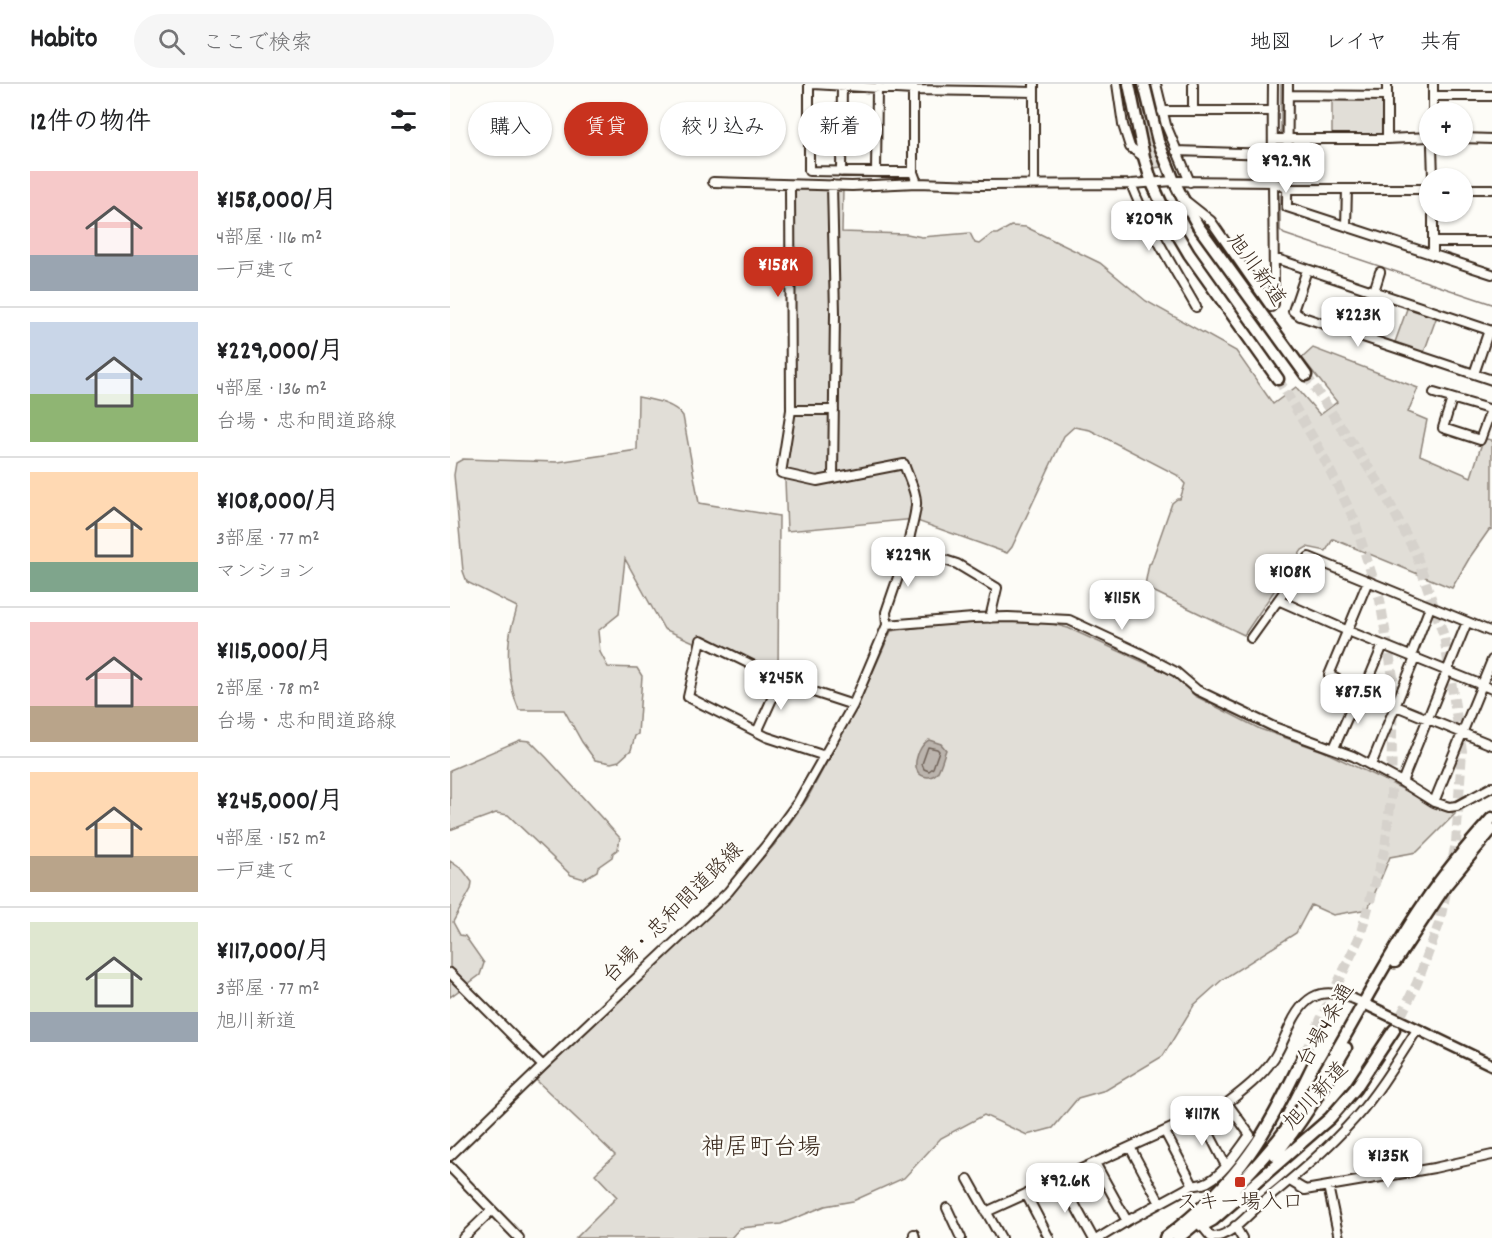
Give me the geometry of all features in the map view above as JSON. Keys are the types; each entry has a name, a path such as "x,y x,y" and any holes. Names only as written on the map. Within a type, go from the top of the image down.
{"highway":[{"name":"旭川新道","path":"1129,84 1144,157 1152,183 1170,222 1189,254 1278,379"},
{"name":"旭川新道","path":"1144,84 1158,141 1174,182 1198,226 1306,375"},
{"name":"台場4条通","path":"1178,1238 1256,1175 1290,1136 1323,1088 1366,1004 1424,903 1492,818"},
{"name":"台場4条通","path":"1366,1004 1431,906 1492,829"},
{"name":"旭川新道","path":"1166,1238 1199,1221 1213,1220 1329,1118 1355,1089 1394,1030"},
{"name":"旭川新道","path":"1199,1221 1214,1196 1249,1154 1275,1112 1305,1053"},
{"name":"台場4条通","path":"1188,1238 1199,1221"}],"main road":[{"path":"1366,1004 1492,1065"}],"street":[{"path":"913,172 809,171 811,84 877,88 1034,88 1034,184"},
{"path":"1117,84 1123,126 1130,147 1144,157"},
{"path":"1156,84 1166,125 1190,182"},
{"path":"1192,84 1193,111"},
{"path":"1273,84 1272,111 1280,139 1288,189 1287,207 1492,274"},
{"path":"1183,199 1211,221 1271,307 1274,304 1272,154 1280,139 1288,84"},
{"path":"1387,84 1387,139"},
{"path":"1433,84 1433,102"},
{"path":"841,172 842,86"},
{"path":"913,87 913,172 916,183"},
{"path":"876,172 877,88"},
{"path":"1287,95 1387,96"},
{"path":"1433,96 1492,96"},
{"path":"1162,111 1272,111"},
{"path":"1280,139 1419,138"},
{"path":"1473,138 1492,139"},
{"path":"1176,151 1272,154"},
{"path":"713,182 790,185 1274,182 1288,189 1419,189"},
{"path":"1131,184 1158,241 1196,307"},
{"path":"790,185 791,410 781,473 817,480 833,477 835,313 832,185"},
{"path":"1346,226 1347,189"},
{"path":"1473,189 1492,189"},
{"path":"1433,222 1433,255"},
{"path":"1433,242 1492,242"},
{"path":"1274,258 1490,331 1474,374"},
{"path":"1307,270 1293,311 1300,316 1492,380"},
{"path":"1360,336 1380,272"},
{"path":"1434,393 1491,410 1480,441 1443,428 1452,399"},
{"path":"791,410 834,410"},
{"name":"台場・忠和間道路線","path":"450,1156 728,892 798,802 825,756 853,705 887,625 886,612 908,548 916,503 904,464 833,477"},
{"path":"908,548 957,564 997,588 990,618"},
{"path":"1251,638 1308,557 1492,632"},
{"path":"1368,581 1329,675 1361,692 1492,745"},
{"path":"1278,600 1492,690"},
{"path":"1371,765 1395,706 1430,607"},
{"path":"887,625 1008,617 1069,620 1167,667 1197,690 1264,722 1334,748 1371,765 1434,802 1449,807 1457,806 1492,787"},
{"path":"1402,782 1467,622"},
{"path":"825,756 757,732 688,697 701,640 795,686 853,705"},
{"path":"1334,748 1383,645"},
{"path":"1434,802 1492,660"},
{"path":"757,732 782,680"},
{"path":"450,969 543,1066"},
{"path":"986,1212 1227,1103 1253,1083 1273,1060 1298,1011 1305,1002 1316,995 1344,994 1366,1004"},
{"path":"1199,1221 1211,1237 1221,1236 1313,1161 1358,1115 1417,1030"},
{"path":"1099,1238 1193,1185 1200,1186 1220,1174 1250,1135 1227,1103"},
{"path":"1200,1116 1226,1166"},
{"path":"1165,1132 1193,1185"},
{"path":"1130,1147 1160,1203"},
{"path":"1290,1181 1305,1190 1434,1168 1492,1155"},
{"path":"1095,1162 1127,1221"},
{"path":"450,1167 519,1238"},
{"path":"1060,1178 1093,1238"},
{"path":"968,1179 1001,1238"},
{"path":"1328,1186 1339,1238"},
{"path":"1026,1194 1049,1238"},
{"path":"947,1208 962,1238"},
{"path":"463,1238 492,1210"},
{"path":"1235,1226 1242,1238"}],"shaded area":[{"path":"1132,84 1140,84 1154,144 1162,167 1153,168 1141,131"},
{"path":"1332,99 1384,99 1383,135 1332,135"},
{"path":"793,188 843,189 842,232 907,234 922,237 970,233 975,243 979,244 992,234 997,234 1011,226 1026,227 1100,263 1146,301 1236,351 1273,404 1296,387 1320,415 1337,402 1302,358 1313,348 1418,388 1408,412 1427,420 1420,455 1471,477 1482,443 1487,439 1492,440 1492,529 1470,557 1452,588 1333,539 1326,551 1307,547 1302,550 1244,635 1145,585 1149,564 1172,503 1180,499 1185,484 1177,475 1090,430 1074,427 1064,436 1012,547 1007,553 916,519 787,531 785,480 793,420 795,234"},
{"path":"1408,306 1437,316 1423,355 1394,345"},
{"path":"638,397 669,405 683,416 699,503 779,516 778,678 719,648 698,644 664,629 625,559 619,614 598,631 600,652 608,667 637,668 642,676 638,734 635,736 631,750 619,761 611,763 595,760 564,710 519,710 509,668 510,635 517,607 467,582 463,571 454,475 456,463 463,459 558,462 637,450"},
{"path":"974,620 1045,622 1068,628 1172,675 1195,696 1260,729 1323,751 1455,814 1417,852 1390,857 1368,909 1333,915 1311,905 1296,933 1223,979 1194,1005 1163,1056 1106,1090 1078,1098 1053,1128 1027,1135 984,1115 941,1138 904,1178 853,1201 825,1206 781,1224 740,1228 731,1238 576,1238 617,1197 595,1174 615,1155 535,1079 734,891 775,844 807,799 861,699 891,631"},
{"path":"520,740 530,741 620,838 618,849 612,857 584,879 571,875 508,815 496,813 450,830 450,770"},
{"path":"450,861 463,870 472,882 471,889 453,922 460,935 465,936 484,963 480,975 450,997"}],"water":[{"path":"929,740 941,744 946,750 937,773 928,777 918,772 916,760 921,748"}],"waterway":[{"path":"1281,84 1281,136"},
{"path":"1280,175 1281,143"},
{"path":"1280,195 1280,230 1284,234 1492,304"}],"tunnel":[{"path":"1306,375 1379,483 1416,554 1444,636 1462,751 1456,843 1451,868"},
{"path":"1278,379 1319,448 1354,519 1380,600 1393,677 1391,798 1385,848 1360,936 1305,1053"},
{"path":"1395,1028 1417,983 1439,924 1448,883"}],"place":[{"name":"スキー場入口","path":"1240,1182"}],"district":[{"name":"神居町台場","path":"761,1149"}]}
